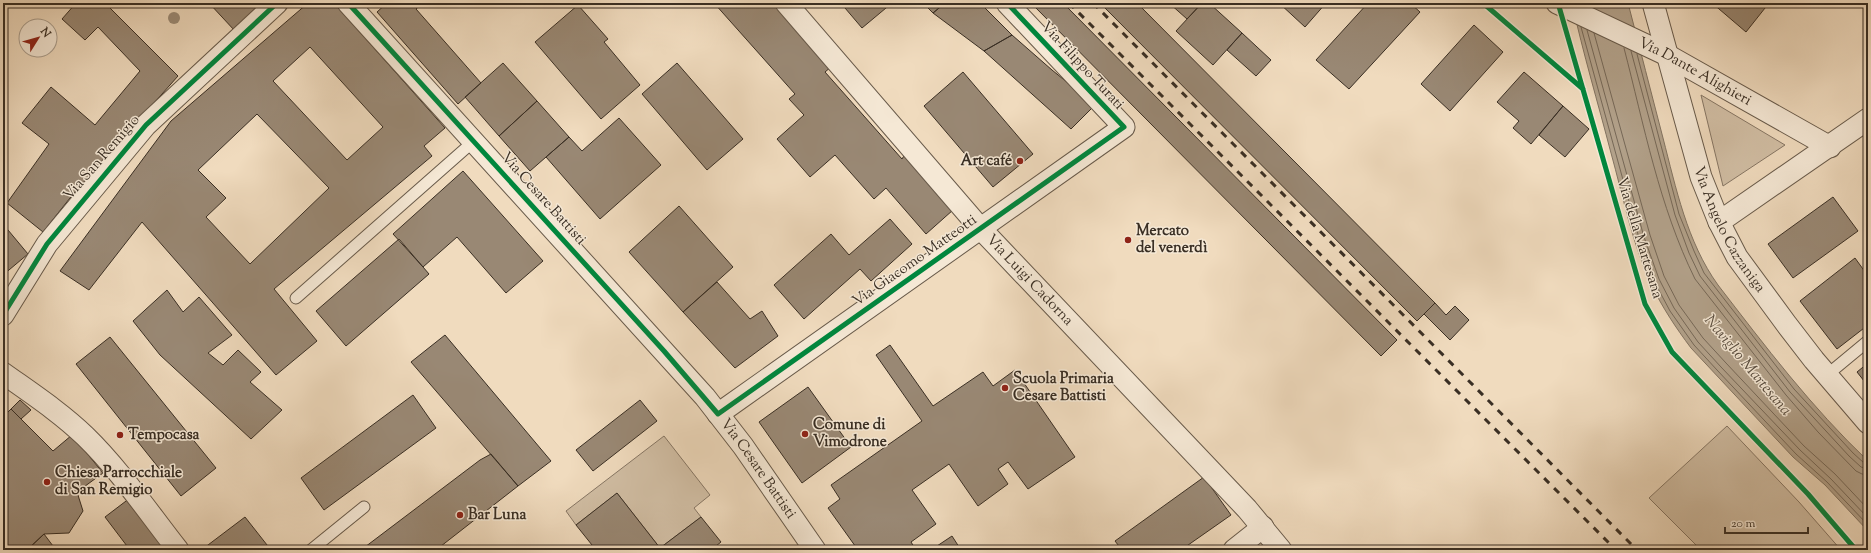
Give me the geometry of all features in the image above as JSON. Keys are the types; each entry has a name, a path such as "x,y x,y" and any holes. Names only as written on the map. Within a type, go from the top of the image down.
{"street":[{"name":"Via San Remigio","path":"6,303 47,244 146,125 277,3"},
{"name":"Via Cesare Battisti","path":"348,3 659,345 718,414 815,550"},
{"name":"Via Luigi Cadorna","path":"786,3 981,229 1263,526 1281,550"},
{"name":"Via Filippo Turati","path":"1007,3 1124,127"},
{"name":"Via Angelo Cazzaniga","path":"1653,3 1701,177 1718,222 1737,257 1798,340 1868,423"},
{"name":"Via Dante Alighieri","path":"1558,4 1667,56 1830,146"},
{"path":"1718,222 1868,119"},
{"name":"Via Giacomo Matteotti","path":"718,414 1124,127"},
{"path":"3,373 47,405 85,436 106,458 178,550"},
{"path":"1234,550 1263,526"}],"lane":[{"path":"296,298 474,141"},
{"path":"1827,375 1868,341"},
{"path":"311,550 364,507"}],"shaded area":[{"path":"1701,95 1785,145 1723,186"},
{"path":"1727,426 1799,502 1841,550 1701,550 1649,498"},
{"path":"664,436 710,495 694,508 701,517 660,548 617,493 576,525 566,511"}],"water":[{"name":"Naviglio Martesana","path":"1572,3 1628,3 1678,195 1690,233 1698,251 1718,285 1771,354 1808,398 1847,441 1868,461 1868,531 1825,485 1793,457 1691,348 1660,301 1644,268 1633,236"}],"building":[{"path":"76,3 105,3 178,76 74,193 43,232 7,203 49,144 22,123 51,87 95,125 140,71 98,27 85,40 62,19"},
{"path":"209,3 264,3 235,31"},
{"path":"308,3 334,3 445,128 424,146 432,156 274,289 317,341 276,375 142,222 89,290 60,271 171,121","holes":["310,47 383,127 347,160 273,81","257,114 329,188 250,264 206,217 226,198 198,170"]},
{"path":"387,3 423,3 416,9 481,83 458,104 377,12"},
{"path":"714,3 774,3 831,67 825,72 902,159 905,154 953,210 926,234 886,188 874,199 835,155 810,177 777,139 804,115 789,99 795,94"},
{"path":"852,3 892,3 862,28 845,8"},
{"path":"923,3 945,3 933,13"},
{"path":"945,3 980,3 1012,35 984,51 933,13"},
{"path":"1031,3 1063,3 1397,340 1381,356"},
{"path":"1100,3 1137,3 1435,303 1417,321"},
{"path":"1169,3 1202,3 1187,19"},
{"path":"1202,3 1209,3 1242,33 1213,65 1176,31"},
{"path":"1279,3 1326,3 1305,27"},
{"path":"1368,3 1410,3 1420,12 1349,89 1316,60"},
{"path":"1712,3 1769,3 1746,32"},
{"path":"578,5 608,39 604,42 640,85 601,119 535,42"},
{"path":"1474,25 1503,52 1450,111 1421,84"},
{"path":"1242,33 1271,60 1256,76 1227,50"},
{"path":"1012,35 1095,105 1071,129 984,51"},
{"path":"503,63 537,101 499,136 465,97"},
{"path":"677,63 743,139 707,170 642,94"},
{"path":"963,72 1033,154 993,187 924,106"},
{"path":"1524,72 1563,106 1531,144 1513,128 1519,121 1497,102"},
{"path":"537,101 569,137 530,171 499,136"},
{"path":"1563,106 1589,129 1565,157 1539,135"},
{"path":"619,118 661,165 600,219 546,157 569,137 582,151"},
{"path":"463,171 543,261 506,293 457,237 423,267 393,234"},
{"path":"1833,197 1858,231 1793,278 1768,244"},
{"path":"679,206 733,267 683,312 629,252"},
{"path":"890,219 912,244 871,281 860,269 804,319 774,285 831,234 849,255"},
{"path":"3,224 28,254 3,275"},
{"path":"399,239 429,274 346,346 316,311"},
{"path":"1855,258 1868,276 1868,325 1837,349 1800,301"},
{"path":"717,282 750,319 762,311 778,336 735,368 683,312"},
{"path":"167,290 183,312 199,297 232,335 208,353 223,365 238,350 261,372 250,382 282,410 251,439 160,355 133,321"},
{"path":"1435,303 1446,315 1455,306 1469,320 1450,340 1424,314"},
{"path":"445,335 551,461 518,486 411,362"},
{"path":"110,337 216,468 181,496 76,364"},
{"path":"890,345 933,406 983,372 993,386 1015,370 1075,457 1028,489 1008,462 998,469 1008,484 978,506 949,464 912,490 936,524 911,542 916,550 858,550 828,508 840,499 831,485 922,421 876,355"},
{"path":"1868,363 1868,386 1857,372"},
{"name":"Comune di Vimodrone","path":"808,387 851,447 802,483 759,422"},
{"path":"413,395 436,428 324,510 301,478"},
{"path":"20,400 31,410 21,419 11,409"},
{"path":"640,400 657,421 593,471 576,450"},
{"name":"Chiesa Parrocchiale di San Remigio","path":"11,409 53,451 72,435 103,473 77,492 83,511 69,533 44,534 27,550 3,549 3,417"},
{"path":"491,454 518,486 436,550 361,550 480,460"},
{"path":"1204,477 1231,515 1181,550 1122,550 1115,541"},
{"path":"617,493 661,550 596,550 576,525"},
{"path":"130,498 168,550 130,550 105,517"},
{"path":"245,517 271,550 205,550 204,548"},
{"path":"701,517 721,542 711,550 661,550 660,548"},
{"path":"44,534 56,550 27,550"},
{"path":"952,536 961,550 931,550"}],"railway":[{"path":"1069,3 1616,550"},
{"path":"1093,3 1637,550"}],"cycle path":[{"path":"3,315 47,244 146,125 277,3"},
{"path":"348,3 664,351 718,414 1124,127 1007,3"},
{"path":"1483,3 1583,89"},
{"name":"Via della Martesana","path":"1558,3 1645,304 1672,352 1808,494 1856,550"}],"place":[{"name":"Art café","path":"1020,161"},
{"name":"Mercato del venerdì","path":"1128,240"},
{"name":"Scuola Primaria Cesare Battisti","path":"1005,388"},
{"name":"Comune di Vimodrone","path":"805,434"},
{"name":"Tempocasa","path":"120,435"},
{"name":"Chiesa Parrocchiale di San Remigio","path":"47,482"},
{"name":"Bar Luna","path":"460,515"}]}
